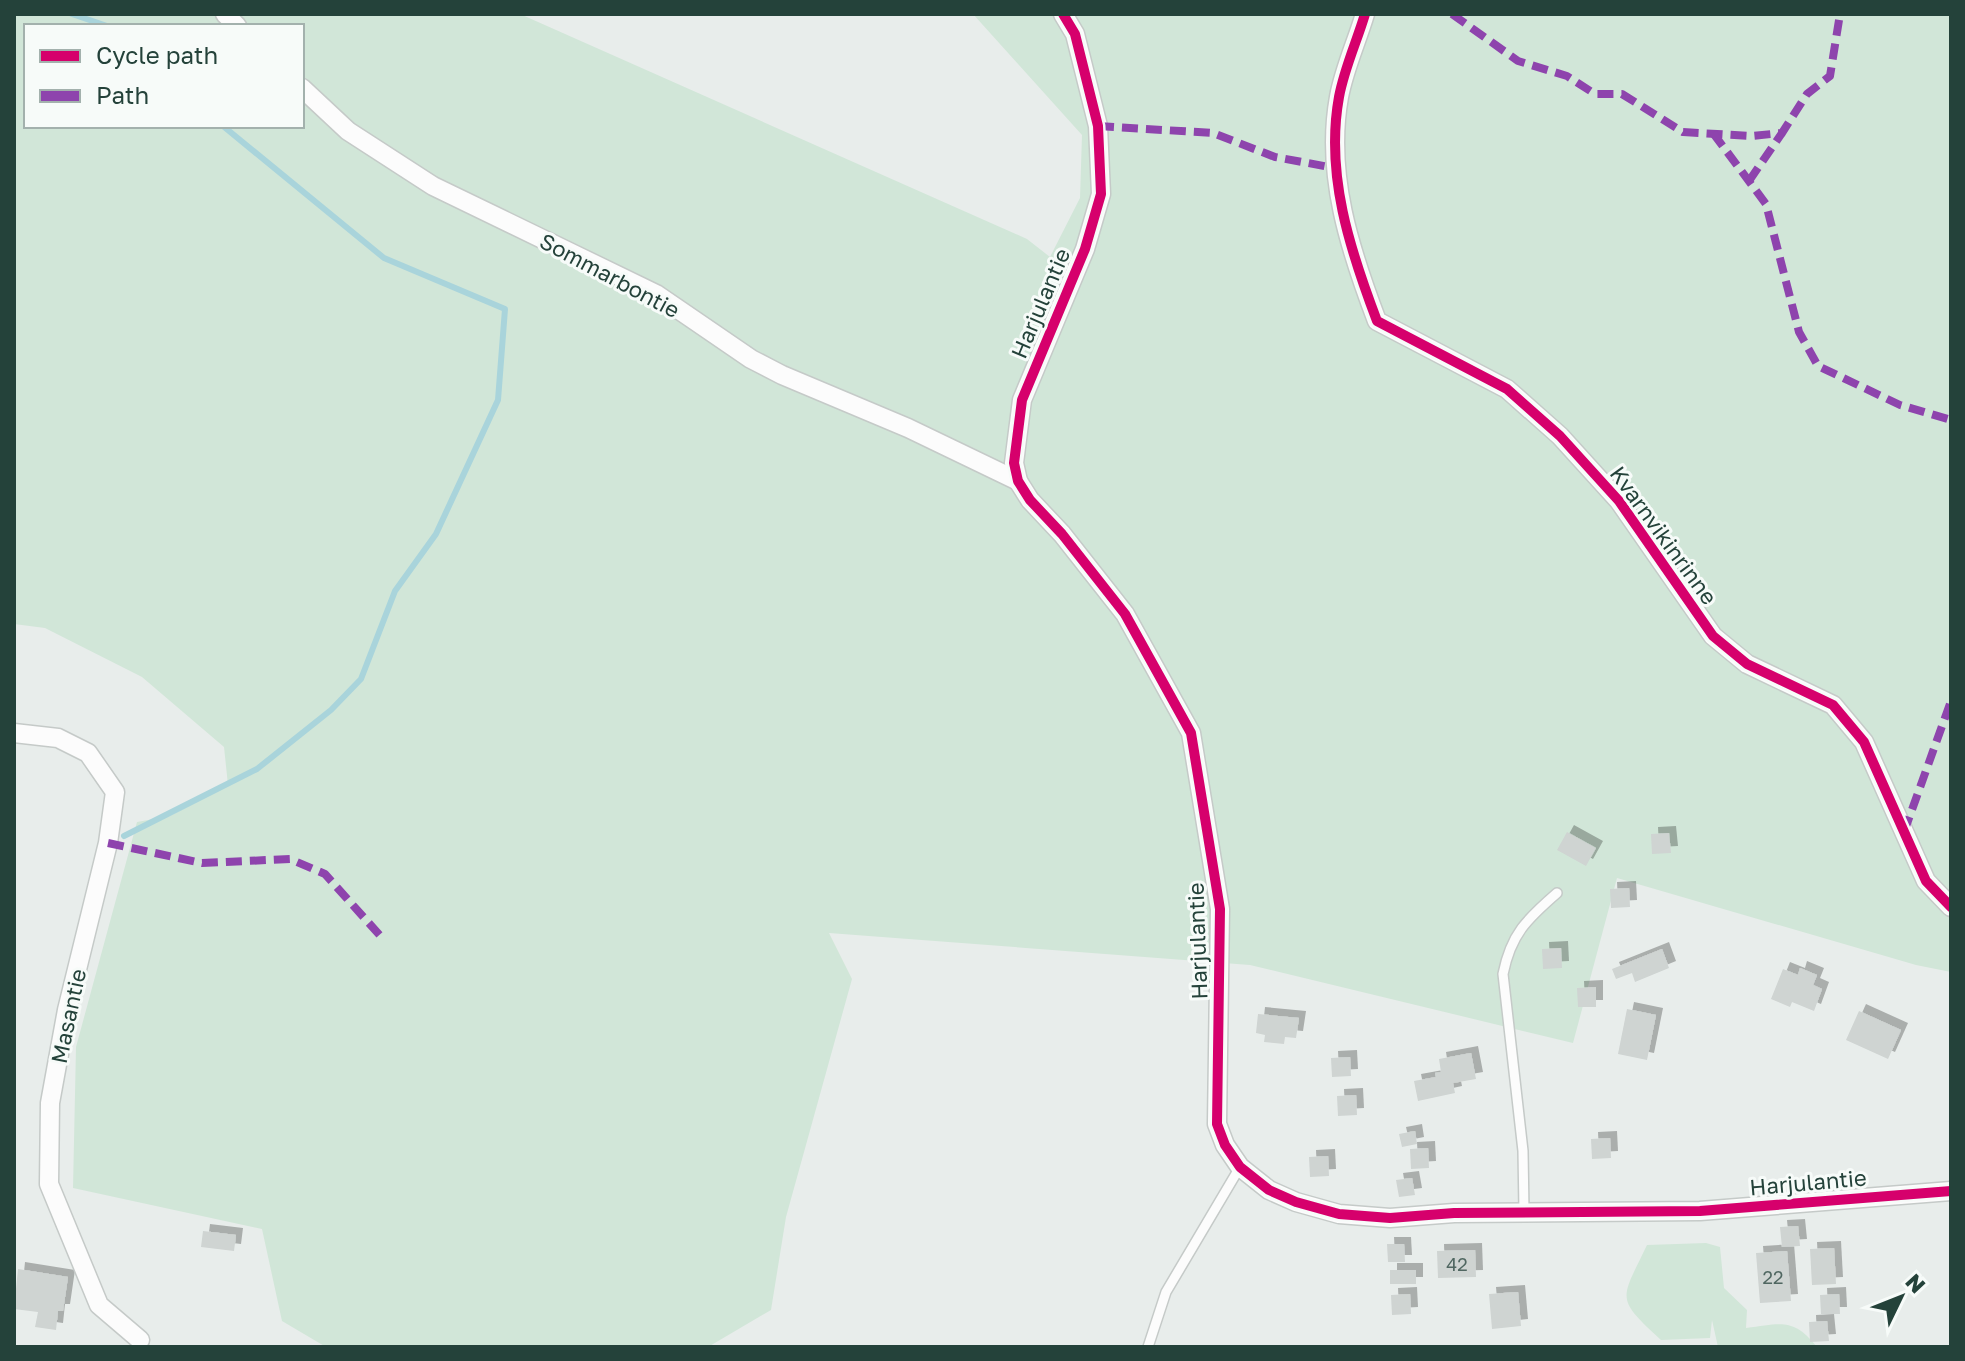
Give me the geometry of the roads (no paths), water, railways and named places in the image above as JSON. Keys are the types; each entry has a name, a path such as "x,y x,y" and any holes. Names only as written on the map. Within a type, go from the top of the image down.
{"street":[{"name":"Harjulantie","path":"1063,14 1075,34 1098,126 1101,194 1085,249 1022,400 1014,463 1018,481 1030,500 1062,534 1125,614 1191,733 1220,909 1217,1124 1225,1145 1240,1167 1269,1190 1296,1202 1339,1214 1390,1218 1524,1211 1700,1211 1951,1191"},
{"name":"Kvarnvikinrinne","path":"1365,14 1339,96 1335,168 1351,251 1377,321 1507,389 1560,436 1619,501 1713,636 1747,664 1833,705 1864,742 1926,881 1951,907"},
{"name":"Sommarbontie","path":"304,90 348,131 433,186 656,294 751,359 782,375 908,428 1018,481"},
{"name":"Masantie","path":"14,733 58,738 88,753 115,792 108,843 67,1010 50,1103 49,1184 99,1305 142,1343"}],"lane":[{"path":"1524,1211 1523,1151 1503,974 1508,951 1518,933 1531,916 1557,893"},
{"path":"1148,1347 1166,1292 1240,1167"}],"waterway":[{"path":"72,14 101,24"},
{"path":"124,836 257,769 331,710 361,679 395,591 436,534 498,400 505,309 384,258 225,128"}]}
